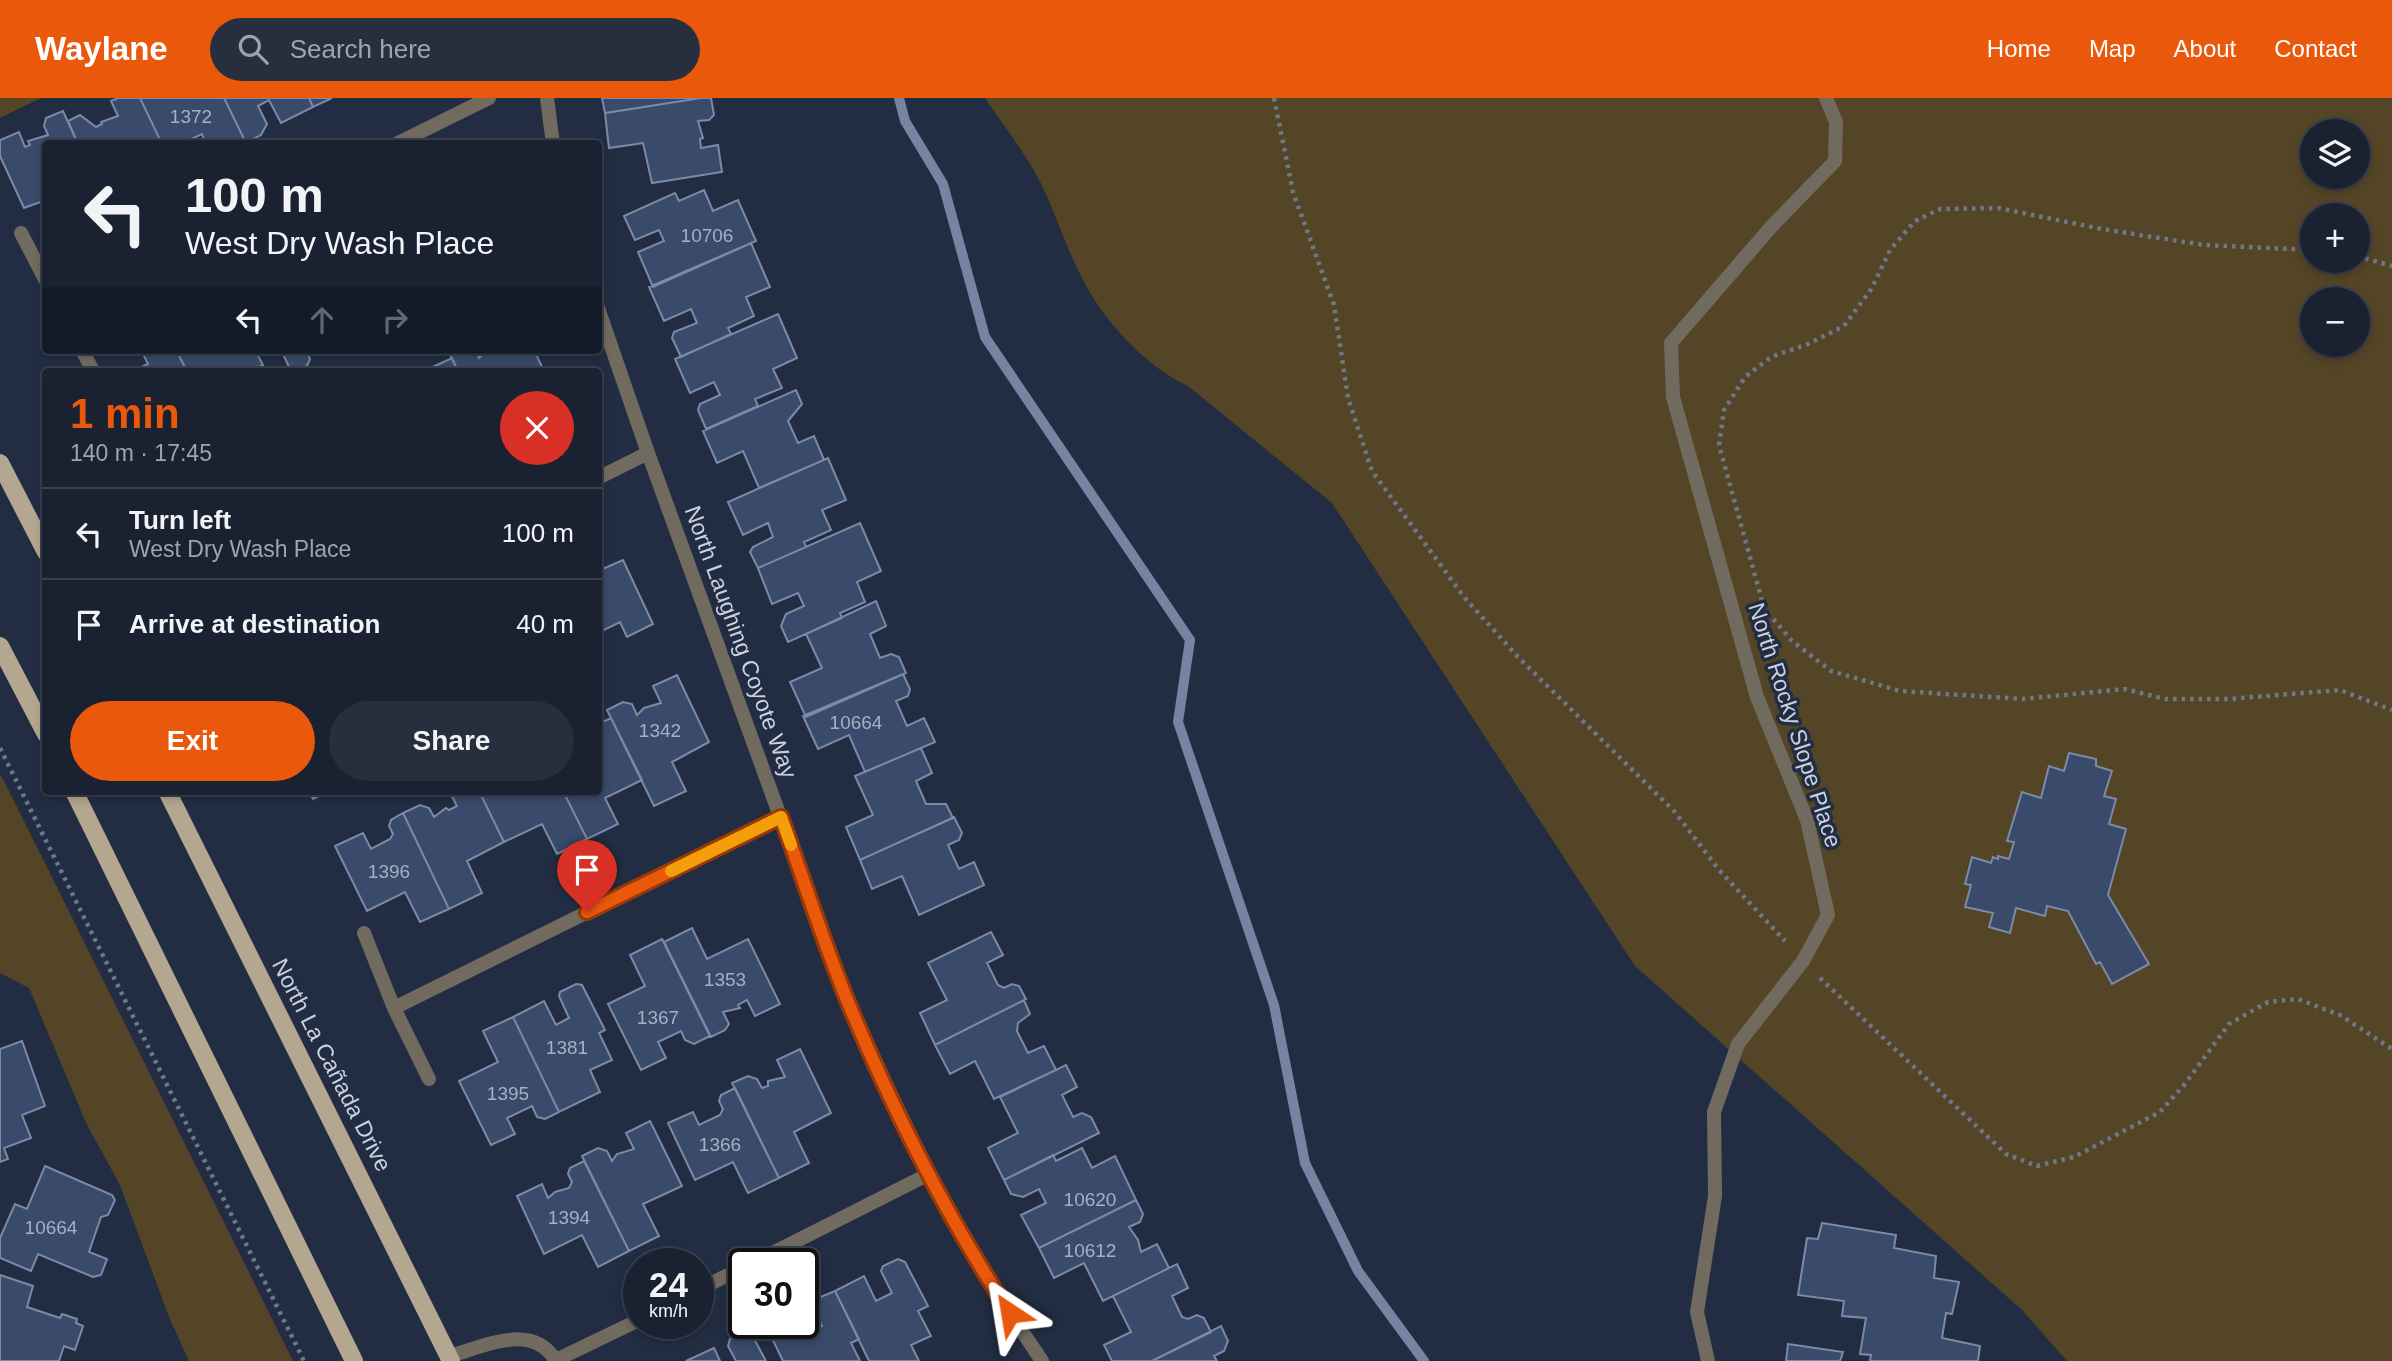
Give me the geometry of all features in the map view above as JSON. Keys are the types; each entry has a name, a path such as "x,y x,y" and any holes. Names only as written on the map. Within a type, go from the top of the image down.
{"main road":[{"path":"0,463 42,544"},
{"path":"0,646 42,726"},
{"path":"76,795 354,1361"},
{"name":"North La Cañada Drive","path":"169,795 450,1359"}],"street":[{"path":"404,140 489,98"},
{"path":"547,98 552,140"},
{"name":"North Rocky Slope Place","path":"1708,1361 1697,1312 1715,1196 1714,1112 1738,1044 1803,961 1828,915 1807,820 1757,697 1673,397 1671,343 1771,227 1835,161 1836,122 1826,98"},
{"path":"20,233 42,274"},
{"name":"North Laughing Coyote Way","path":"602,320 849,1006 929,1174 989,1282 1042,1361"},
{"path":"602,476 648,453"},
{"path":"394,1008 781,817"},
{"path":"364,933 394,1008 429,1079"},
{"path":"783,1248 929,1174"},
{"path":"450,1359 520,1337 542,1345 556,1361 623,1328"}],"path":[{"path":"1274,98 1293,192 1334,305 1348,398 1372,471 1404,518 1473,607 1518,657 1675,812 1719,870 1803,961 2006,1154 2037,1166 2074,1157 2160,1112 2184,1086 2229,1024 2268,1002 2298,999 2340,1015 2392,1049"},
{"path":"2300,249 2204,245 2102,229 1998,208 1940,209 1915,221 1898,240 1872,288 1844,326 1808,344 1771,357 1745,377 1724,410 1719,445 1764,608 1792,641 1831,671 1900,691 2023,699 2125,689 2165,699 2229,699 2340,690 2392,710"},
{"path":"2370,260 2392,267"},
{"path":"0,748 304,1361"}],"shaded area":[{"path":"0,98 41,98 0,118"},
{"path":"985,98 2392,98 2392,1361 2067,1361 2022,1310 1635,966 1332,503 1188,386 1155,366 1124,338 1088,289 1048,198 1018,145"},
{"path":"0,774 293,1361 189,1361 169,1317 120,1185 87,1125 29,988 0,973"}],"building":[{"path":"118,98 140,98 160,140 76,140 68,121 80,115 96,127 102,124 101,122 118,116 111,101"},
{"path":"140,98 224,98 245,140 204,140 202,134 189,140 160,140"},
{"path":"224,98 309,98 313,107 281,123 269,100 258,106 267,124 261,135 245,140"},
{"path":"309,98 332,98 313,107"},
{"path":"602,98 701,98 605,113"},
{"path":"711,98 714,115 709,120 698,121 703,138 700,139 701,148 718,145 722,172 652,183 643,143 609,148 605,113"},
{"path":"63,111 76,140 42,140 42,201 24,208 0,156 0,140 19,132 25,147 30,145 28,141 48,135 44,126 46,118"},
{"path":"704,190 713,211 738,200 756,241 653,287 638,252 664,241 659,230 635,240 624,216 675,193 679,201"},
{"path":"751,243 770,287 746,297 754,316 728,328 731,334 681,357 672,338 674,332 697,323 691,309 664,321 649,287"},
{"path":"778,314 797,358 773,369 782,388 755,399 758,406 706,429 698,410 700,404 720,395 714,382 690,393 675,359"},
{"path":"143,354 178,354 185,368 139,368 148,364"},
{"path":"178,354 257,354 263,365 256,368 185,368"},
{"path":"283,354 308,354 310,359 307,366 290,368"},
{"path":"450,354 477,354 479,358 483,354 536,354 543,368 456,368"},
{"path":"452,358 457,368 430,368"},
{"path":"796,390 802,404 788,421 798,443 814,436 824,460 759,488 743,451 717,463 703,431"},
{"path":"828,458 846,500 822,510 831,530 804,542 806,547 758,568 750,552 753,547 773,537 768,523 743,535 728,502"},
{"path":"860,523 881,571 857,582 865,602 840,613 842,618 788,642 781,626 786,614 804,606 798,593 772,604 758,568"},
{"path":"623,560 653,624 627,637 620,622 602,631 602,569"},
{"path":"876,601 886,626 870,634 880,658 891,654 899,657 906,673 806,717 790,682 822,668 806,634"},
{"path":"903,674 910,689 908,696 896,701 907,726 924,718 935,742 865,772 849,735 818,749 803,716"},
{"path":"677,675 709,742 672,762 686,791 654,806 607,710 623,702 632,704 637,715 644,708 661,703 653,686"},
{"path":"611,718 642,780 605,798 618,824 587,839 565,795 602,795 602,722"},
{"path":"921,748 932,773 916,781 926,804 946,804 953,818 860,860 846,827 873,815 855,776"},
{"path":"2069,753 2096,759 2096,766 2112,771 2104,796 2116,799 2109,824 2126,829 2108,895 2149,964 2112,984 2100,962 2096,964 2068,911 2047,906 2045,916 2016,908 2010,933 1989,927 1993,913 1965,907 1971,885 1965,884 1972,857 1991,863 1993,857 2009,859 2014,842 2007,841 2022,792 2041,798 2049,766 2064,771"},
{"path":"451,795 481,795 504,842 467,861 482,893 449,909 403,813 420,805 429,808 434,817 446,808 449,810 457,806"},
{"path":"481,795 565,795 587,839 557,854 542,824 504,842"},
{"path":"403,813 449,909 420,922 405,892 367,911 335,846 363,833 371,849 390,839 393,834 389,826 391,820"},
{"path":"954,817 962,833 959,840 948,845 959,869 974,862 984,885 919,915 902,876 872,889 860,860"},
{"path":"692,928 707,959 748,939 780,1004 755,1016 747,1000 738,1005 740,1008 723,1012 729,1024 725,1030 711,1037 664,942"},
{"path":"991,932 1003,955 987,963 998,985 1004,988 1012,984 1019,986 1026,999 935,1045 920,1013 947,1000 928,963"},
{"path":"662,939 710,1036 694,1044 685,1040 681,1031 658,1042 666,1058 641,1070 608,1004 645,986 630,955"},
{"path":"576,984 582,985 605,1030 599,1033 612,1060 590,1070 600,1092 559,1112 513,1017 544,1001 556,1025 569,1018 559,996 560,992"},
{"path":"1024,1000 1030,1014 1018,1023 1017,1031 1028,1053 1044,1046 1056,1070 994,1099 975,1061 950,1074 935,1045"},
{"path":"513,1017 559,1112 545,1119 537,1117 532,1106 507,1118 515,1134 491,1145 459,1081 498,1062 483,1031"},
{"path":"22,1041 45,1106 22,1115 31,1138 4,1148 8,1159 0,1162 0,1049"},
{"path":"800,1049 831,1113 794,1132 809,1163 779,1178 732,1083 748,1076 757,1079 762,1088 768,1086 768,1081 785,1077 777,1060"},
{"path":"1066,1065 1077,1087 1062,1095 1073,1117 1082,1113 1091,1117 1099,1133 1004,1180 988,1148 1018,1133 1000,1097"},
{"path":"735,1088 779,1178 748,1193 733,1162 695,1180 668,1123 693,1112 699,1125 720,1115 723,1109 719,1101 721,1095"},
{"path":"650,1121 682,1186 643,1204 659,1236 635,1248 628,1248 582,1156 598,1148 607,1151 612,1161 617,1154 634,1149 626,1133"},
{"path":"1082,1148 1092,1168 1115,1156 1136,1200 1039,1248 1021,1215 1046,1203 1039,1189 1023,1197 1011,1194 1004,1180 1053,1155 1056,1161"},
{"path":"584,1161 628,1248 623,1248 623,1254 598,1267 582,1235 544,1254 517,1196 542,1184 548,1198 555,1192 569,1188 572,1182 568,1174 570,1168"},
{"path":"45,1166 112,1195 115,1200 108,1215 101,1217 89,1252 107,1259 101,1275 93,1277 38,1254 31,1271 0,1258 0,1238 15,1204 27,1209"},
{"path":"1136,1200 1143,1214 1140,1222 1129,1227 1138,1240 1141,1252 1157,1244 1169,1268 1103,1301 1084,1263 1054,1278 1039,1248"},
{"path":"1822,1223 1896,1235 1894,1248 1936,1256 1934,1278 1959,1282 1952,1314 1946,1313 1942,1338 1980,1346 1978,1361 1870,1361 1871,1355 1860,1354 1866,1318 1842,1316 1844,1301 1798,1295 1807,1238 1818,1239"},
{"path":"898,1259 905,1262 928,1306 918,1311 931,1336 911,1345 919,1361 869,1361 835,1291 864,1276 876,1301 892,1293 881,1271 883,1266"},
{"path":"1177,1264 1188,1288 1172,1296 1182,1317 1188,1319 1197,1315 1204,1318 1211,1332 1152,1361 1112,1361 1104,1345 1131,1332 1113,1296"},
{"path":"0,1275 33,1286 27,1307 60,1318 62,1314 77,1319 76,1323 83,1326 75,1350 64,1346 59,1361 0,1361"},
{"path":"835,1291 859,1339 851,1343 860,1361 783,1361 772,1339 819,1339 819,1328 822,1326 819,1320 819,1298"},
{"path":"1221,1326 1228,1341 1224,1351 1214,1356 1217,1361 1152,1361"},
{"path":"730,1339 754,1339 766,1361 736,1361 728,1346"},
{"path":"1788,1344 1843,1352 1840,1361 1786,1361"},
{"path":"714,1348 720,1361 686,1361"}],"waterway":[{"path":"899,98 905,121 943,184 985,337 1190,640 1178,722 1274,1005 1305,1163 1358,1271 1424,1361"}],"slow traffic":[{"path":"671,871 781,817 791,845"}],"route":[{"path":"587,912 781,817 849,1006 929,1174 989,1282 1010,1313"}]}
